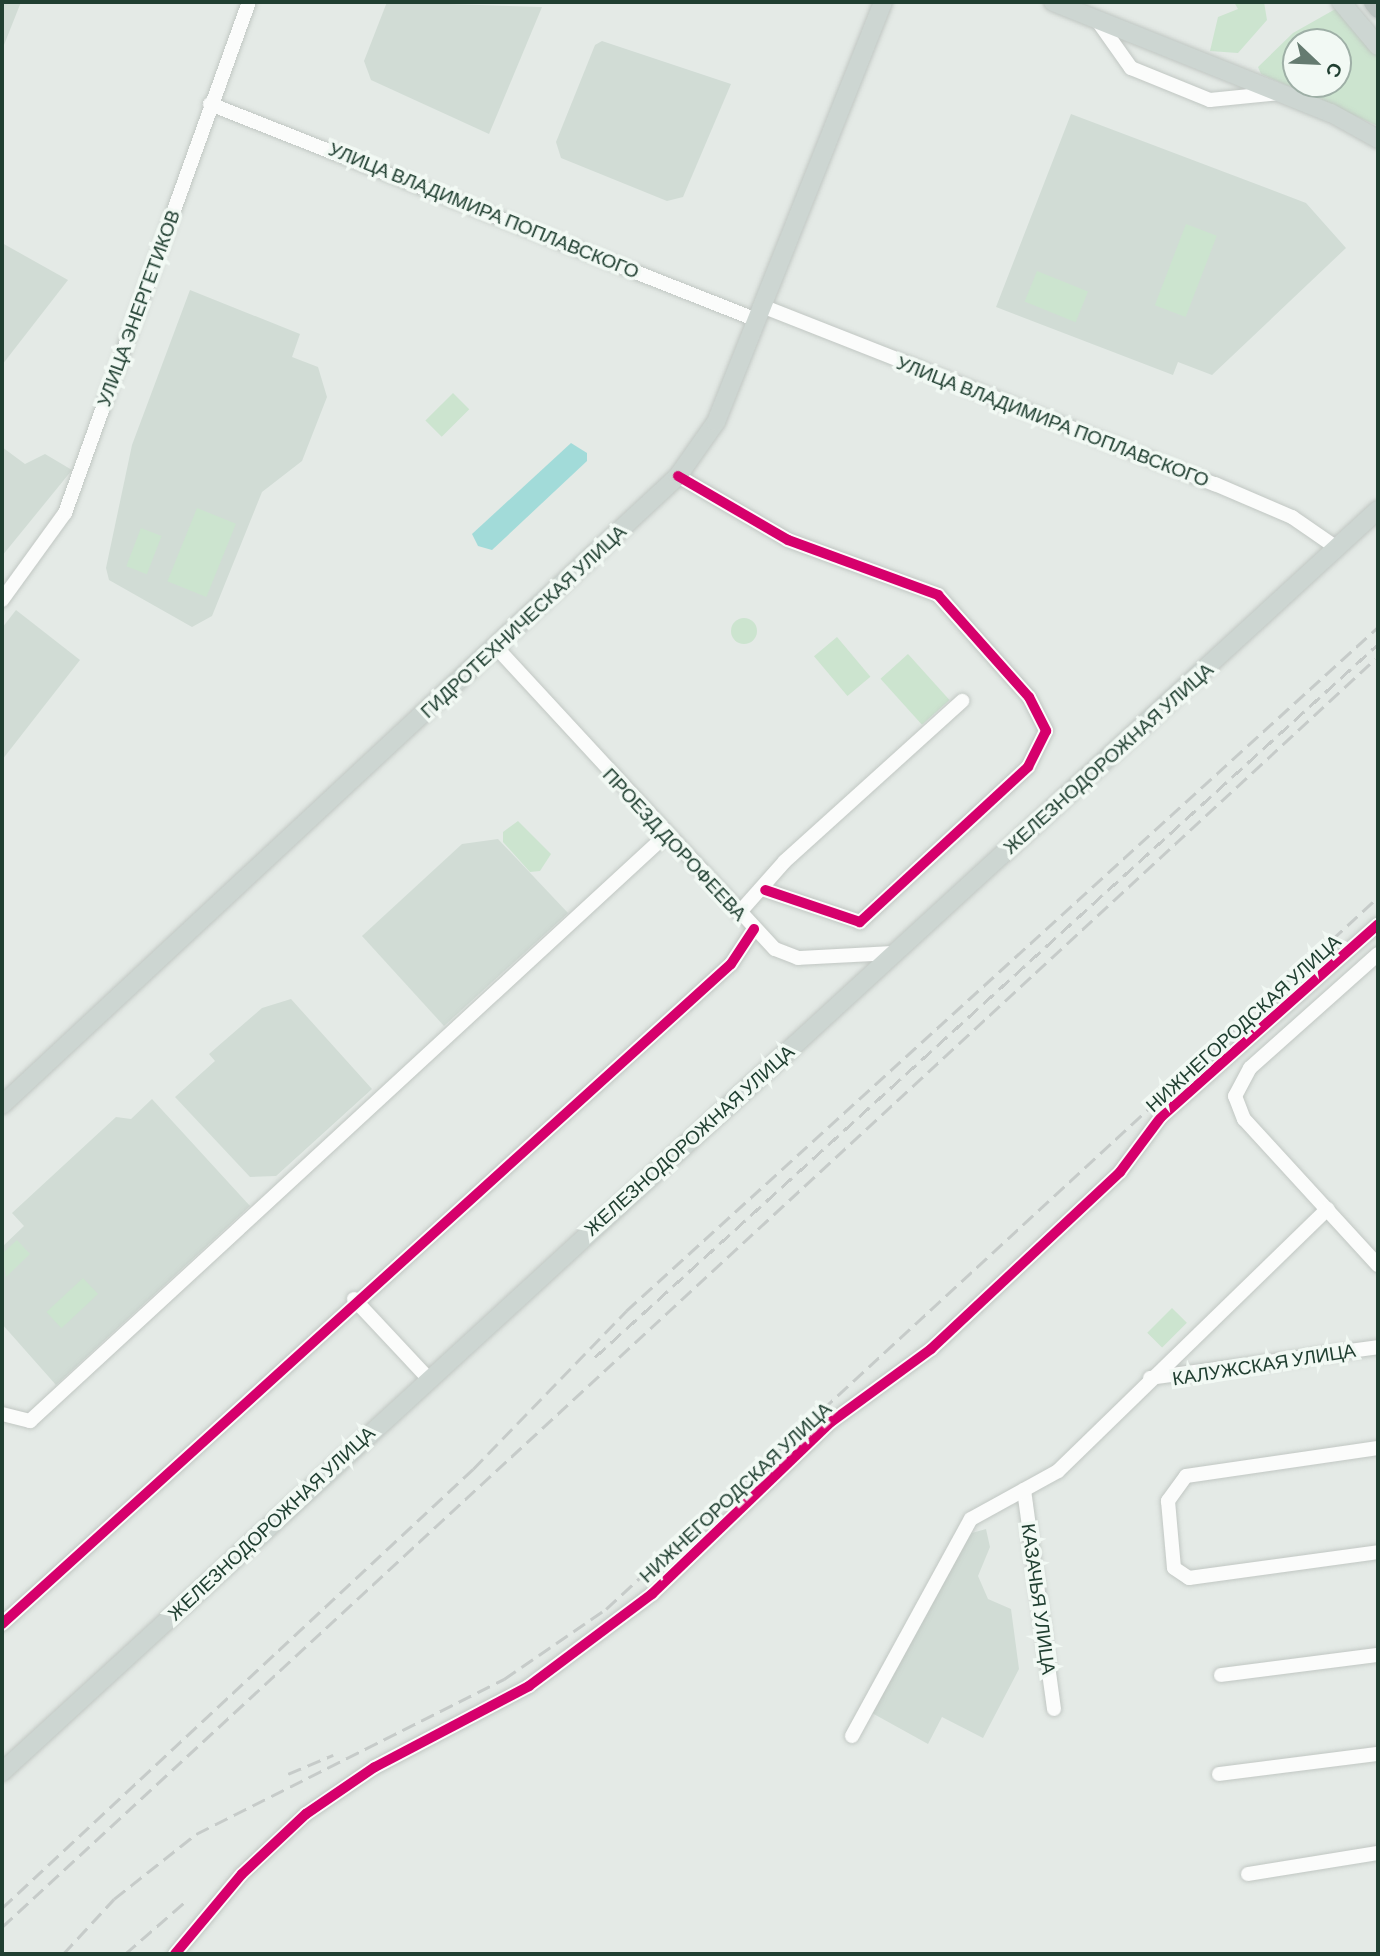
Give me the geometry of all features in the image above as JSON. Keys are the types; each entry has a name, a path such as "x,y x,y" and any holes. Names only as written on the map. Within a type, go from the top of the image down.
{"highway":[{"path":"1373,2 1378,8"}],"main road":[{"path":"1053,2 1280,93 1378,139"},
{"path":"1341,2 1378,46"},
{"name":"ГИДРОТЕХНИЧЕСКАЯ УЛИЦА","path":"2,1105 678,476 716,422 882,5"},
{"name":"ЖЕЛЕЗНОДОРОЖНАЯ УЛИЦА","path":"2,1772 428,1378 1378,510"}],"street":[{"name":"УЛИЦА ЭНЕРГЕТИКОВ","path":"2,600 65,513 210,104 249,2"},
{"path":"1097,20 1131,68 1204,98 1280,93"},
{"name":"УЛИЦА ВЛАДИМИРА ПОПЛАВСКОГО","path":"210,104 1228,490 1292,517 1336,548"},
{"path":"678,476 788,540 939,595 1029,697 1046,731 1028,767 860,922 765,890"},
{"name":"ПРОЕЗД ДОРОФЕЕВА","path":"496,647 666,835 775,949 798,958 895,953"},
{"path":"739,913 765,890 785,861 962,701"},
{"path":"2,1414 30,1421 666,835"},
{"name":"НИЖНЕГОРОДСКАЯ УЛИЦА","path":"175,1954 242,1874 306,1814 375,1767 529,1686 652,1594 831,1422 931,1349 1119,1172 1161,1117 1378,924"},
{"path":"5,1615 354,1299 731,964 754,929"},
{"path":"1378,954 1237,1085 1244,1119 1378,1265"},
{"path":"852,1736 971,1519 1058,1471 1150,1378 1327,1209"},
{"path":"354,1299 428,1378"},
{"name":"КАЛУЖСКАЯ УЛИЦА","path":"1150,1378 1378,1347"},
{"path":"1378,1448 1186,1476 1168,1501 1168,1532 1174,1568 1189,1578 1378,1552"},
{"name":"КАЗАЧЬЯ УЛИЦА","path":"1024,1490 1054,1709"},
{"path":"1221,1675 1378,1655"},
{"path":"1219,1774 1378,1754"},
{"path":"1248,1874 1378,1853"}],"shaded area":[{"path":"2,2 21,2 2,50"},
{"path":"387,2 542,7 489,134 371,80 364,61"},
{"path":"602,41 731,84 683,197 667,201 561,158 556,142 595,45"},
{"path":"1071,114 1306,203 1346,248 1212,375 1178,362 1173,375 996,307"},
{"path":"2,243 68,280 2,365"},
{"path":"190,290 300,334 292,357 318,367 327,397 302,461 262,492 212,616 192,627 109,580 106,568 132,445"},
{"path":"2,447 25,464 45,454 72,470 2,556"},
{"path":"16,610 80,660 2,760 2,628"},
{"path":"498,839 568,913 444,1026 362,936 462,844"},
{"path":"291,999 372,1089 276,1176 250,1177 175,1097 215,1061 209,1054 262,1008"},
{"path":"152,1099 250,1206 56,1385 2,1324 2,1247 24,1226 12,1213 116,1117 131,1119"},
{"path":"986,1529 990,1547 978,1576 988,1599 1011,1609 1019,1669 983,1738 942,1717 928,1744 872,1713 965,1535"}],"green space":[{"path":"1234,2 1264,2 1267,20 1238,53 1210,51 1218,17 1238,9"},
{"path":"1339,7 1378,51 1378,126 1315,98 1352,98 1352,28 1302,28"},
{"path":"1282,44 1282,83 1261,74 1258,67"},
{"path":"1186,224 1217,236 1186,317 1155,305"},
{"path":"1037,271 1088,292 1076,322 1025,302"},
{"path":"453,393 469,409 442,437 425,421"},
{"path":"197,508 236,524 206,597 167,581"},
{"path":"141,528 162,536 147,574 126,566"},
{"path":"744,618 753,622 757,631 753,640 744,644 735,640 731,631 735,622"},
{"path":"837,637 870,677 847,696 814,656"},
{"path":"908,654 949,700 922,725 881,679"},
{"path":"518,821 551,854 540,871 530,872 503,842 503,832"},
{"path":"17,1240 30,1254 6,1277 2,1254"},
{"path":"83,1278 98,1294 61,1328 46,1312"},
{"path":"1172,1308 1187,1323 1162,1348 1147,1333"}],"water":[{"path":"571,443 587,453 587,461 492,550 478,546 472,534"}],"railway":[{"path":"2,1908 473,1469 626,1311 1378,627"},
{"path":"595,1357 1378,644"},
{"path":"2,1927 1375,659"},
{"path":"63,1954 114,1899 196,1834 504,1679 606,1609 1378,897"},
{"path":"288,1774 333,1755"},
{"path":"125,1954 187,1900"}],"cycle path":[{"path":"678,476 788,540 938,595 1029,697 1046,731 1028,767 860,922 765,890"},
{"path":"175,1954 242,1874 306,1814 375,1767 529,1686 652,1594 831,1422 931,1349 1120,1172 1161,1117 1378,924"},
{"path":"2,1624 731,964 754,929"}]}
